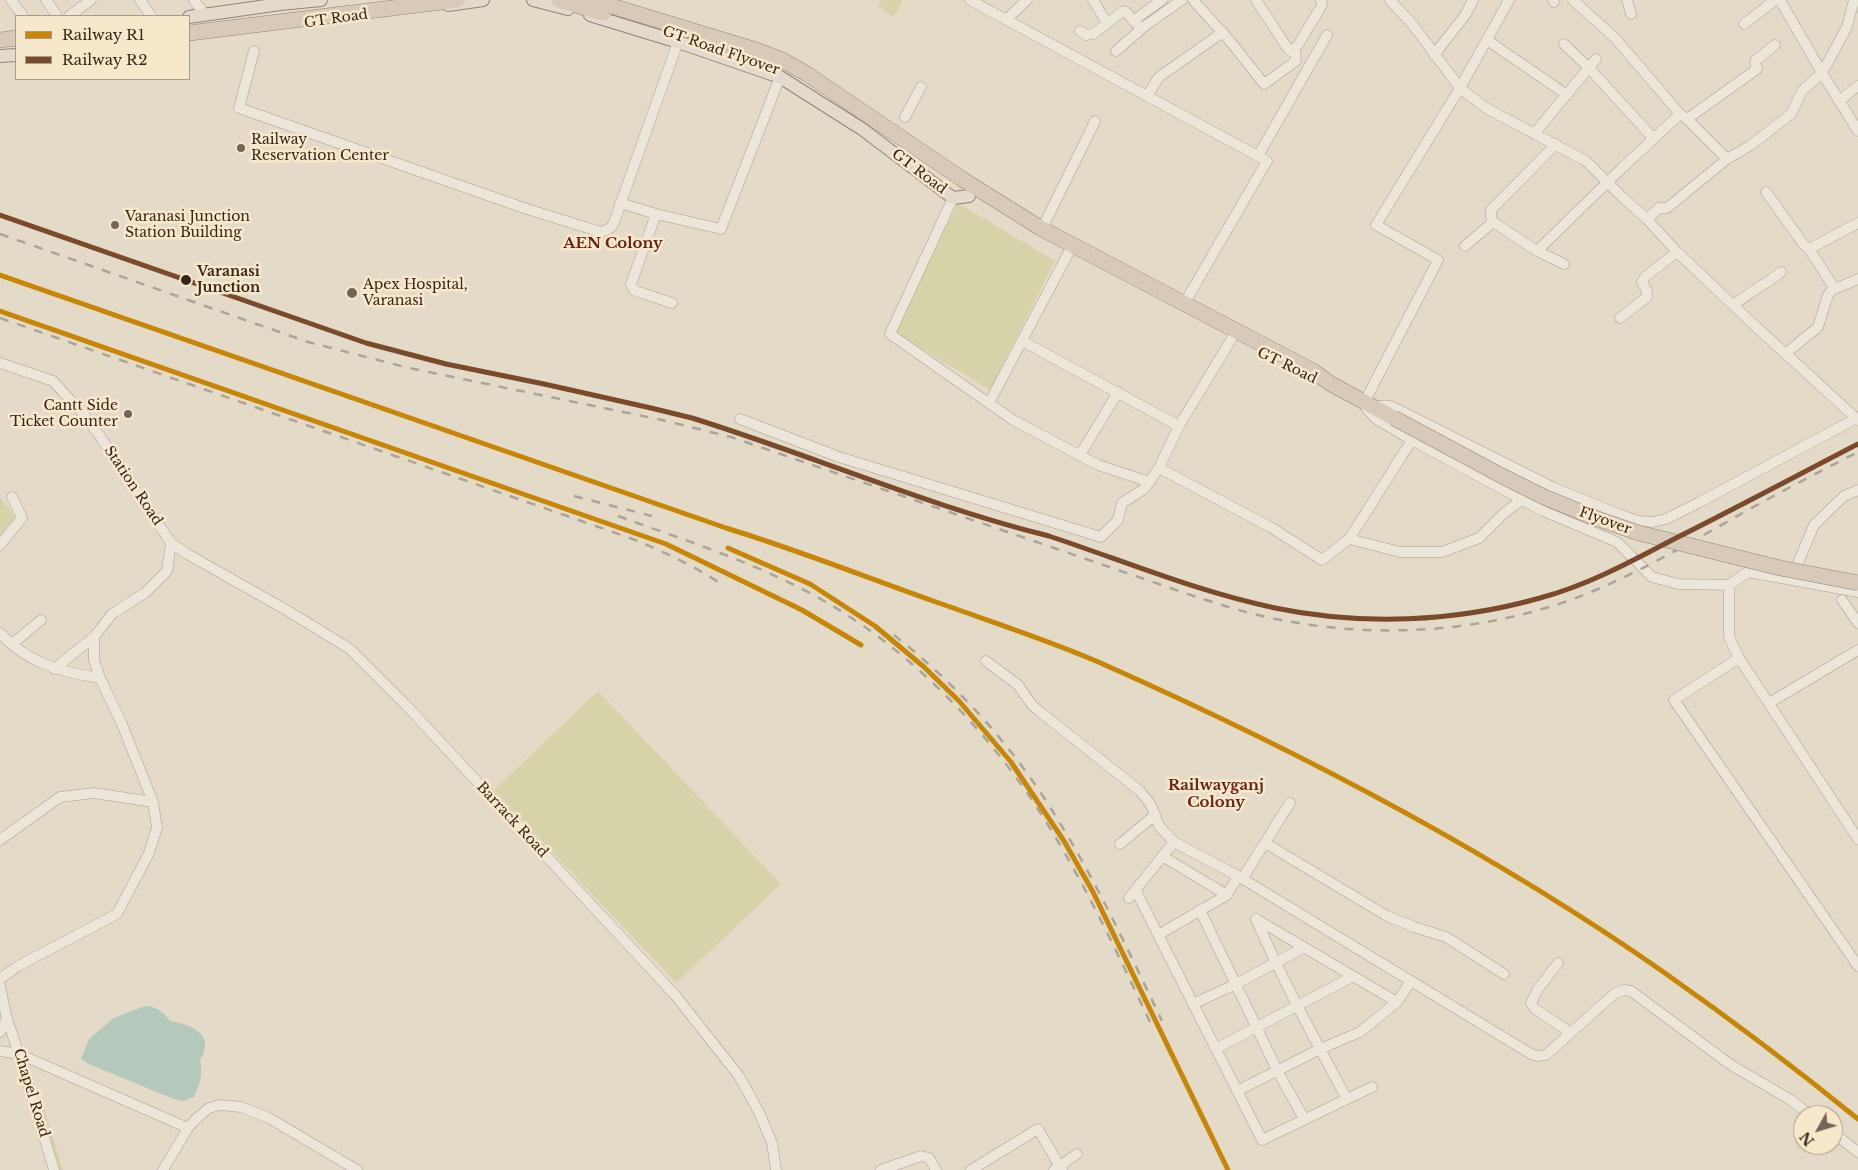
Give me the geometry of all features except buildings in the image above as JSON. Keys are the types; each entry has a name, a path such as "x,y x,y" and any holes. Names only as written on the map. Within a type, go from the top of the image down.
{"highway":[{"path":"190,24 380,0"},
{"path":"190,35 457,0"},
{"name":"GT Road Flyover","path":"559,0 778,68 802,82 957,188 972,192"},
{"name":"GT Road Flyover","path":"592,0 758,50 782,60 806,74 957,188"},
{"path":"0,40 15,38"},
{"path":"0,49 15,48"},
{"name":"GT Road","path":"972,192 1069,252 1312,379 1331,384"},
{"name":"GT Road","path":"1041,233 1313,371 1331,384"},
{"name":"Flyover","path":"1331,384 1502,476 1544,497 1598,519 1639,533 1780,568 1858,583"}],"main road":[{"name":"GT Road","path":"190,17 275,2 321,0"},
{"name":"GT Road","path":"190,35 276,27 483,0"},
{"name":"GT Road","path":"533,0 678,42 780,78 957,188 972,192"},
{"name":"GT Road","path":"602,0 758,47 784,57 809,71 964,174 972,192"},
{"path":"0,32 15,31"},
{"path":"0,56 15,55"}],"street":[{"path":"11,0 22,15"},
{"path":"46,0 56,15"},
{"path":"70,15 92,0"},
{"path":"140,0 150,15"},
{"path":"194,0 204,15"},
{"path":"970,0 1267,161 1184,304"},
{"path":"1006,20 1027,0"},
{"path":"1092,0 1107,23"},
{"path":"1133,21 1162,0"},
{"path":"1116,51 1141,29 1182,0"},
{"path":"1192,0 1222,32 1264,84 1296,61 1295,50 1322,4 1321,0"},
{"path":"1256,0 1288,49 1291,51 1295,50"},
{"path":"1368,404 1390,406 1570,494 1638,520 1653,522 1698,503 1856,419 1733,305 1586,160 1486,108 1460,88 1412,25 1390,0"},
{"path":"1434,55 1466,14 1473,0"},
{"path":"1509,0 1460,88 1376,225 1438,260 1368,404 1367,410 1376,419 1412,440 1522,500 1543,511 1617,542 1652,578 1678,584 1729,585 1748,572 1858,591"},
{"path":"1573,0 1615,38 1684,116 1727,159"},
{"path":"1627,0 1631,14"},
{"path":"1744,24 1775,0"},
{"path":"1780,0 1858,131"},
{"path":"1647,219 1659,208 1667,208 1727,159 1751,145 1791,114 1802,91 1822,73 1847,27 1853,2"},
{"path":"1080,31 1086,35 1093,34 1122,11 1126,12 1141,29"},
{"path":"1147,96 1159,77 1222,32"},
{"path":"1258,156 1327,35"},
{"path":"1487,40 1567,95"},
{"path":"254,51 239,108 527,210 601,232 609,229 613,224 678,42"},
{"path":"1564,44 1590,68 1654,138"},
{"path":"1536,251 1654,138 1684,116 1756,71 1758,68 1755,61 1774,45"},
{"path":"1534,134 1596,59"},
{"path":"620,204 721,229 780,78"},
{"path":"1839,101 1858,86"},
{"path":"905,117 921,87"},
{"path":"1041,233 1095,121"},
{"path":"1556,144 1495,205 1490,214 1493,222 1536,251 1564,264"},
{"path":"957,188 890,334 990,402 1013,420 1098,465 1150,482"},
{"path":"1766,192 1804,245 1809,249 1835,289"},
{"path":"656,214 631,284 634,290 672,303"},
{"path":"1465,246 1493,222"},
{"path":"1809,249 1858,223"},
{"path":"990,402 1069,252"},
{"path":"1620,318 1647,297 1647,291 1642,282 1645,277 1678,252"},
{"path":"1733,305 1752,290 1768,282 1781,272"},
{"path":"1785,354 1818,327 1828,295 1835,289 1858,279"},
{"path":"740,419 839,457 1100,536 1118,520 1122,504 1144,489 1150,482 1159,468 1179,426 1232,338"},
{"path":"1022,341 1179,426"},
{"name":"Station Road","path":"0,363 54,381 99,435 171,543"},
{"path":"1080,455 1118,392"},
{"path":"1159,468 1272,528 1322,560 1349,539 1412,440"},
{"path":"1791,580 1814,525 1844,496 1858,490"},
{"path":"0,545 22,518 12,497"},
{"path":"1349,539 1400,552 1442,552 1479,538 1504,513 1522,500"},
{"path":"1598,534 1609,510"},
{"path":"54,669 94,637 112,614 146,592 167,571 171,543"},
{"name":"Barrack Road","path":"171,543 350,649 405,704 680,1003 739,1076 772,1143 776,1170"},
{"path":"1729,585 1729,637 1739,658 1858,839"},
{"path":"1842,600 1858,622"},
{"path":"12,644 41,620"},
{"path":"0,633 24,654 54,669 100,678"},
{"path":"0,979 18,966 117,914 149,853 157,828 153,802 94,660 94,637"},
{"path":"1770,703 1858,650"},
{"path":"1739,658 1674,700 1858,966"},
{"path":"986,660 1014,681 1039,711 1140,791 1148,801 1159,826 1174,842 1240,878 1537,1056 1546,1055 1614,994 1624,990 1631,991 1731,1065 1797,1105"},
{"path":"0,840 60,797 94,793 153,802"},
{"path":"1158,935 1227,895 1265,843 1290,803"},
{"path":"1120,844 1155,816"},
{"path":"1174,842 1133,894 1158,935 1262,1140 1372,1087"},
{"path":"1265,843 1387,916 1446,937 1504,974"},
{"path":"1162,856 1227,895"},
{"path":"1200,910 1278,1072 1304,1119"},
{"path":"1347,1099 1275,964 1256,920 1397,1002"},
{"path":"1193,1004 1236,984 1303,948"},
{"path":"1558,963 1530,1003 1535,1009 1571,1033"},
{"path":"1217,1048 1352,976"},
{"path":"1238,1091 1320,1049 1360,1032 1397,1002 1411,981"},
{"name":"Chapel Road","path":"0,986 7,1019 20,1054 54,1170"},
{"path":"0,1032 7,1019"},
{"path":"0,1051 20,1054 188,1128"},
{"path":"162,1170 188,1128 209,1108 220,1105 241,1106 269,1118 356,1170"},
{"path":"971,1170 1038,1129 1059,1169 1077,1154"},
{"path":"1843,1141 1858,1152"},
{"path":"881,1170 921,1156 929,1158 936,1170"}],"shaded area":[{"path":"882,0 903,0 894,17 878,7"},
{"path":"958,203 1055,261 990,390 894,332"},
{"path":"0,497 15,517 0,536"},
{"path":"598,691 781,884 676,983 494,790"},
{"path":"145,1006 159,1010 170,1021 193,1028 203,1037 205,1044 200,1060 200,1079 194,1097 183,1101 174,1099 91,1065 81,1059 89,1039 114,1018"},
{"path":"43,1105 63,1170 57,1170 39,1107"}],"railway":[{"path":"0,215 366,343 446,364 692,418"},
{"path":"0,234 308,342 409,368 662,420 731,437 1241,611 1313,625 1388,630 1464,626 1501,619 1573,599 1641,569 1775,495 1858,452"},
{"path":"0,318 630,538 678,559 723,585"},
{"path":"574,496 652,516"},
{"path":"618,516 749,564 824,601 855,620 885,642 942,692 993,747 1036,806 1083,886 1151,1024"},
{"path":"894,635 932,667 968,703 1002,740 1032,780 1086,868 1162,1021"},
{"path":"1153,1015 1228,1170"}],"rail line":[{"name":"R2","path":"0,215 366,343 446,364 692,418 737,432 914,495 1004,524 1049,536 1189,585 1246,601 1308,614 1375,619 1408,619 1475,612 1508,606 1558,593 1628,563 1858,444"},
{"name":"R1","path":"0,275 806,555 1057,645 1170,694 1387,802 1527,883 1662,971 1737,1025 1858,1119"},
{"name":"R1","path":"0,311 666,544 802,610 861,645"},
{"name":"R1","path":"728,548 810,584 875,626 924,667 959,701 1011,762 1064,841 1093,892 1228,1170"}],"place":[{"name":"Railway Reservation Center","path":"241,148"},
{"name":"Varanasi Junction Station Building","path":"115,225"},
{"name":"Varanasi Junction","path":"186,280"},
{"name":"Apex Hospital, Varanasi","path":"352,293"},
{"name":"Cantt Side Ticket Counter","path":"128,414"}],"district":[{"name":"AEN Colony","path":"613,244"},
{"name":"Railwayganj Colony","path":"1216,794"}]}
